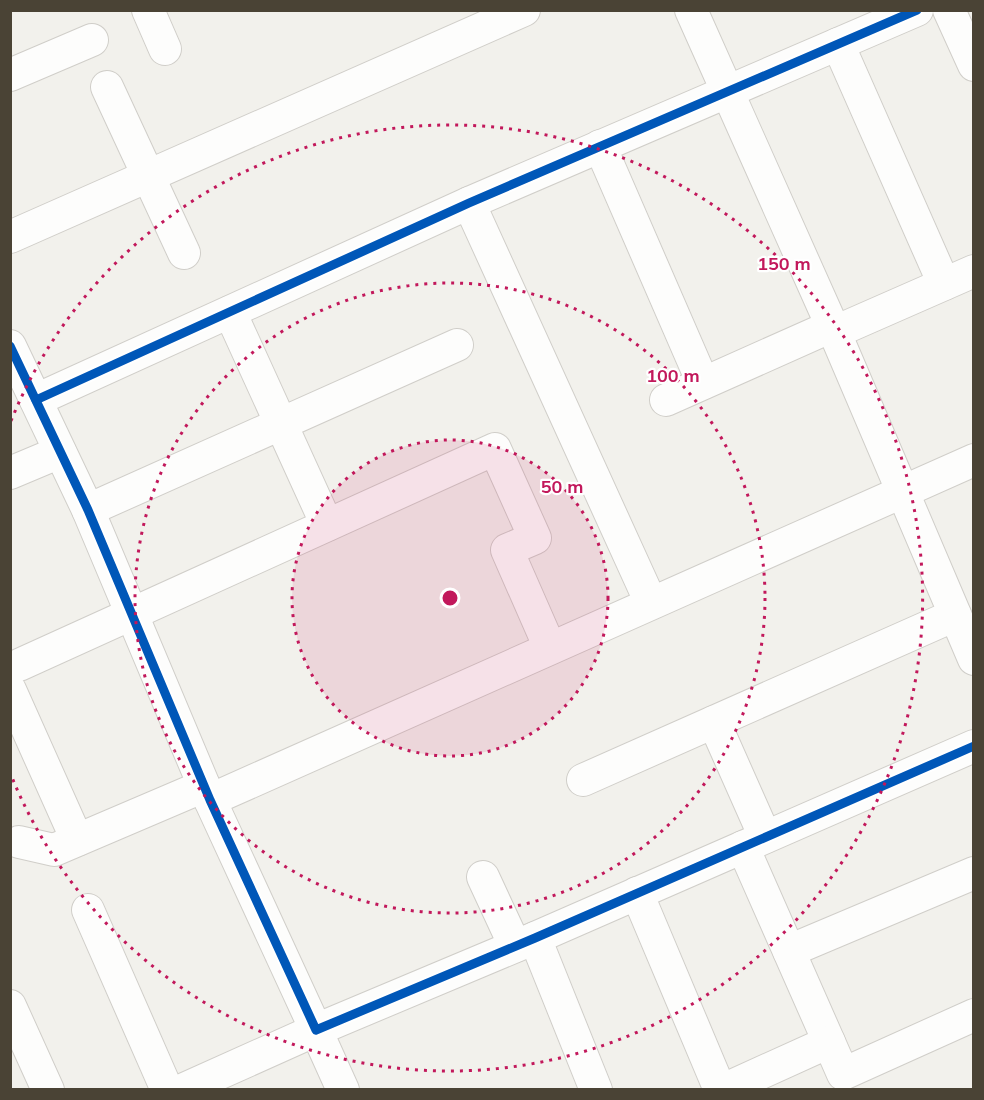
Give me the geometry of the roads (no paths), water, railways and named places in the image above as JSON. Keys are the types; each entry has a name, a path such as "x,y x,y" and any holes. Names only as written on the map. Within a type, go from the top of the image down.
{"street":[{"path":"148,10 165,49"},
{"path":"10,237 524,10"},
{"path":"691,10 834,329 974,659"},
{"path":"36,400 469,203 917,10"},
{"path":"948,10 974,65"},
{"path":"10,75 92,40"},
{"path":"838,44 944,284"},
{"path":"107,87 184,254"},
{"path":"600,146 703,383"},
{"path":"469,203 651,603"},
{"path":"666,400 974,271"},
{"path":"230,312 327,525"},
{"path":"88,510 457,345"},
{"path":"11,347 88,510 207,793 343,1089"},
{"path":"77,840 15,677 132,613 495,449 535,538 507,550 549,648"},
{"path":"10,473 60,452"},
{"path":"19,842 54,850 207,793 549,648 974,460"},
{"path":"583,780 955,615"},
{"path":"714,722 789,951 843,1074 974,1015"},
{"path":"88,910 180,1089 525,942 974,746"},
{"path":"789,951 974,873"},
{"path":"483,877 525,942 596,1089"},
{"path":"637,893 721,1089 829,1042"},
{"path":"10,1006 48,1089"}]}
